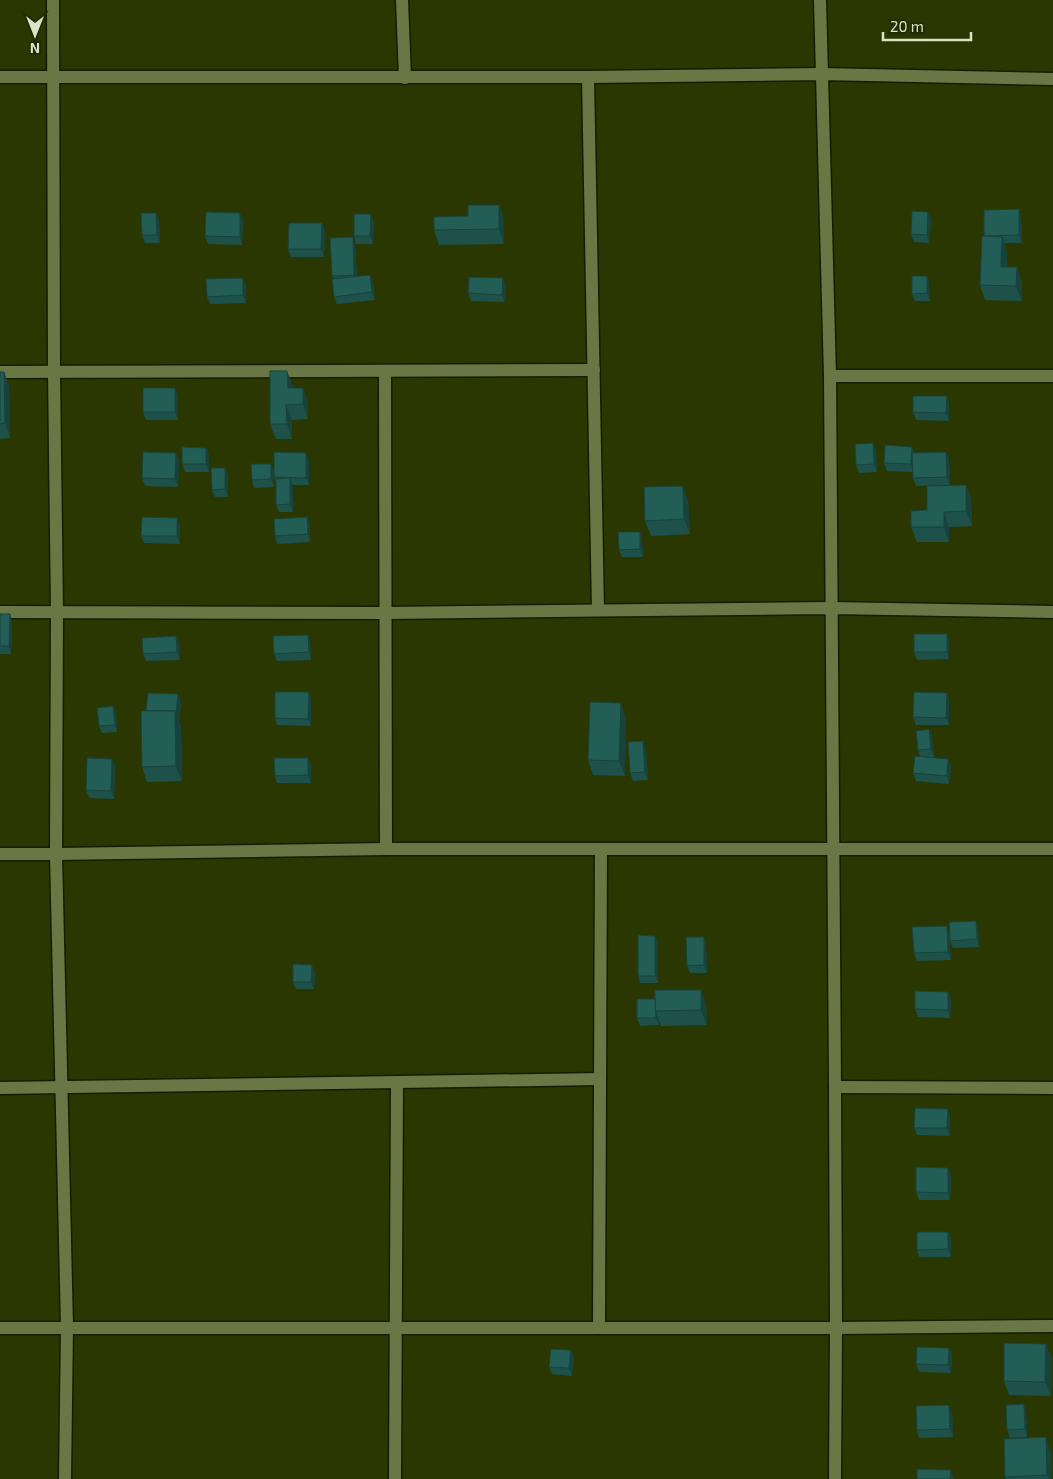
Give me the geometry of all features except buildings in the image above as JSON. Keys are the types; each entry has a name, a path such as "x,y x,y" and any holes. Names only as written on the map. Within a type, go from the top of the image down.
{"street":[{"path":"53,0 57,612 56,854 66,1328 65,1479"},
{"path":"402,0 405,78"},
{"path":"820,0 830,376 836,1328 834,1479"},
{"path":"0,77 405,78 821,74 1053,79"},
{"path":"588,77 598,610"},
{"path":"0,372 594,370"},
{"path":"385,371 386,849"},
{"path":"830,376 1053,376"},
{"path":"0,612 385,613 831,608 1053,612"},
{"path":"0,854 386,849 1053,849"},
{"path":"599,1328 601,849"},
{"path":"0,1088 600,1079"},
{"path":"395,1479 397,1082"},
{"path":"835,1087 1053,1088"},
{"path":"0,1328 836,1328 1053,1326"}]}
